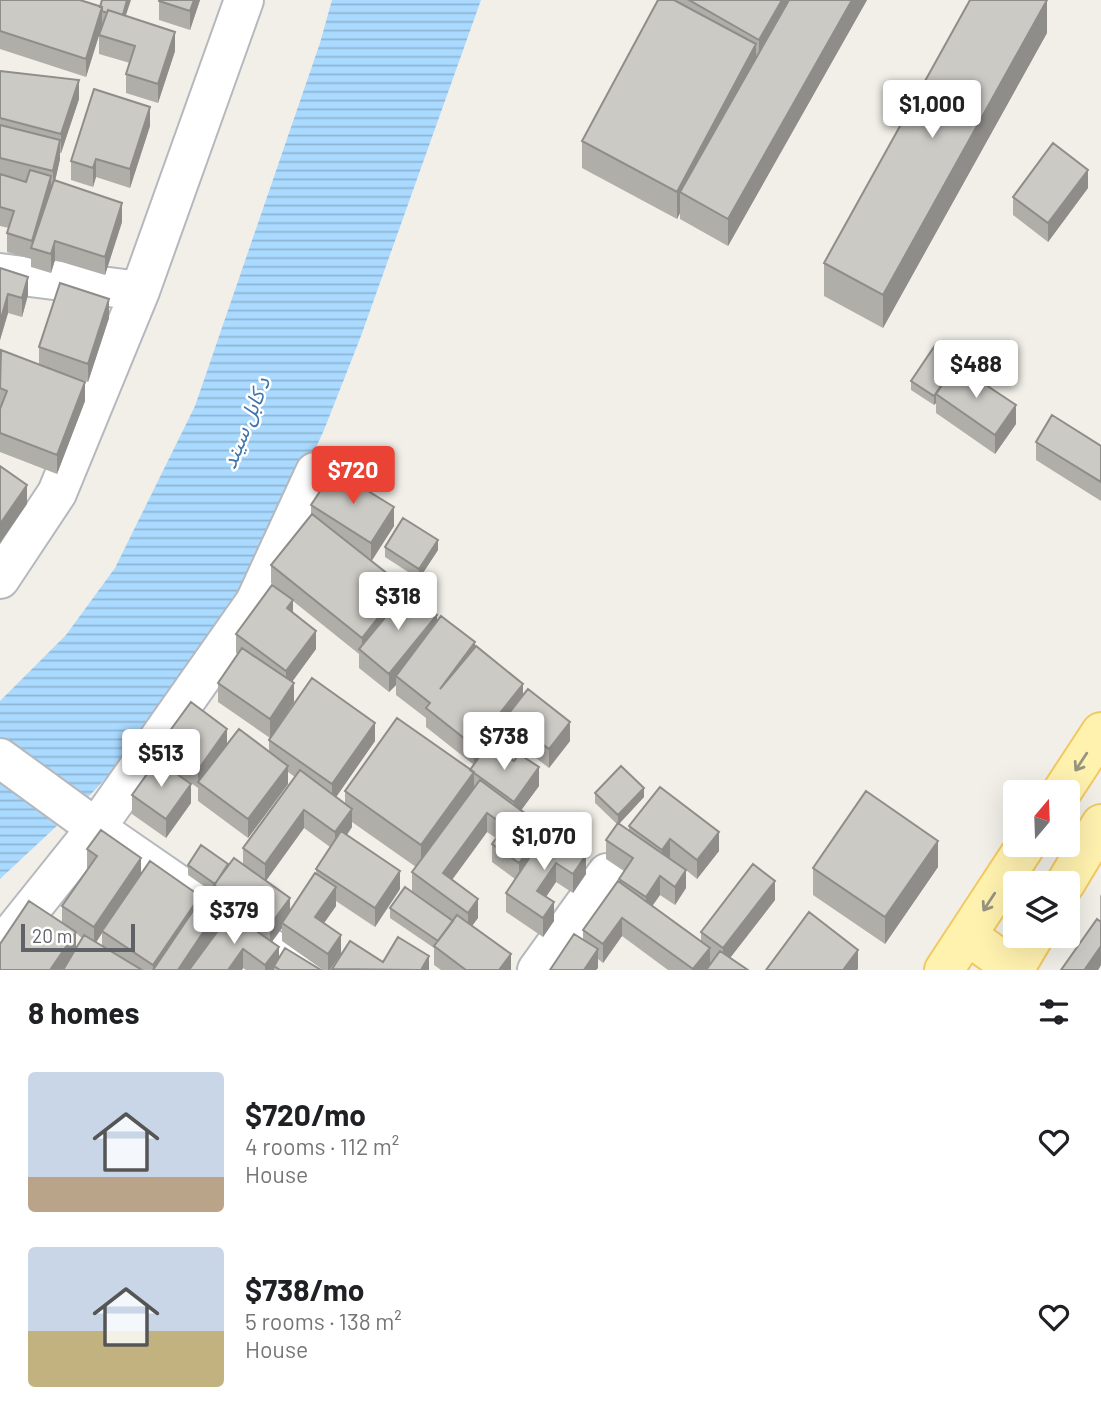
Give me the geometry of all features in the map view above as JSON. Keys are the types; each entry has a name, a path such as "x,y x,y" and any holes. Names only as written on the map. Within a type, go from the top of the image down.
{"main road":[{"path":"1070,780 1101,732"},
{"path":"1073,871 1101,824"},
{"path":"944,970 1017,858"},
{"path":"967,934 1014,969 1027,948"}],"street":[{"path":"0,579 57,493 140,291 244,0"},
{"path":"0,273 140,291"},
{"path":"0,948 255,602 315,472"},
{"path":"0,758 302,970"},
{"path":"537,970 607,873"}],"water":[{"name":"د کابل سيند","path":"332,0 481,0 361,336 324,430 285,515 250,579 131,751 92,793 0,879 0,701 66,635 115,568 195,406 320,43"}],"building":[{"path":"0,0 80,0 102,7 86,59 0,31"},
{"path":"102,0 127,0 123,15 108,10 107,13 102,11"},
{"path":"159,0 194,0 190,11"},
{"path":"658,0 674,0 756,44 677,192 582,141"},
{"path":"689,0 782,0 759,40"},
{"path":"789,0 852,0 728,219 680,192"},
{"path":"970,0 1047,0 883,295 824,263"},
{"path":"108,10 175,32 158,84 126,74 135,46 99,35"},
{"path":"0,71 79,80 61,134 0,118"},
{"path":"94,89 150,107 130,169 96,159 93,168 71,161"},
{"path":"0,125 60,140 53,171 0,158"},
{"path":"1053,143 1088,170 1048,223 1013,197"},
{"path":"30,170 51,176 32,241 7,233 14,211 0,207 0,174 26,182"},
{"path":"54,180 122,203 105,257 55,241 51,254 31,248"},
{"path":"0,268 28,277 22,298 8,294 0,322"},
{"path":"60,283 109,299 88,364 39,347"},
{"path":"936,344 959,359 934,396 911,381"},
{"path":"1,350 85,382 57,455 0,433 0,409 7,391 0,388"},
{"path":"956,365 1016,405 995,435 936,394"},
{"path":"1052,415 1101,446 1101,482 1036,442"},
{"path":"0,466 27,485 0,524"},
{"path":"334,470 394,507 371,543 311,505"},
{"path":"312,514 403,586 362,638 271,565"},
{"path":"403,518 438,540 419,569 385,547"},
{"path":"272,585 293,600 287,608 316,631 286,671 236,634"},
{"path":"407,591 437,615 389,674 359,649"},
{"path":"441,616 475,642 440,689 476,646 523,684 474,746 426,708 430,703 396,676"},
{"path":"242,648 294,683 270,719 218,683"},
{"path":"312,678 375,723 332,784 269,740"},
{"path":"528,689 570,722 549,749 506,717"},
{"path":"191,702 227,729 198,770 161,743"},
{"path":"397,718 474,772 421,845 345,791"},
{"path":"239,729 288,766 248,819 198,782"},
{"path":"489,743 514,761 519,754 539,767 514,802 470,770"},
{"path":"157,760 191,784 166,819 132,795"},
{"path":"621,766 644,788 618,815 595,793"},
{"path":"300,770 352,809 335,832 304,810 265,864 243,848"},
{"path":"480,780 545,828 519,863 492,844 505,826 487,813 443,873 478,899 468,913 412,872"},
{"path":"660,787 719,832 697,860 670,839 662,850 629,826"},
{"path":"866,791 938,841 885,917 813,868"},
{"path":"618,823 686,870 675,887 660,876 646,897 619,879 633,858 606,840"},
{"path":"101,830 141,858 94,927 62,906 97,856 87,849"},
{"path":"548,830 586,855 573,874 556,863 537,891 554,902 543,918 506,893"},
{"path":"341,831 400,871 375,908 316,869"},
{"path":"201,845 228,864 215,884 188,865"},
{"path":"234,858 290,898 270,925 214,885"},
{"path":"150,861 200,896 153,965 102,931"},
{"path":"753,864 775,881 723,948 701,932"},
{"path":"315,873 336,887 315,917 341,935 328,954 282,923"},
{"path":"618,881 710,948 693,969 622,918 603,944 583,930"},
{"path":"405,887 453,921 438,941 390,908"},
{"path":"203,896 220,907 178,970 153,970"},
{"path":"29,901 76,932 50,970 0,970 0,944"},
{"path":"809,912 858,950 843,970 766,970"},
{"path":"231,913 279,947 265,965 243,949 228,970 189,970"},
{"path":"457,915 511,954 499,970 466,970 434,946"},
{"path":"1097,919 1101,922 1101,946 1085,970 1061,970 1077,948 1080,948 1080,943"},
{"path":"574,934 598,949 584,970 550,970"},
{"path":"84,935 142,970 63,970"},
{"path":"398,937 429,956 421,970 332,969 350,941 383,962"},
{"path":"285,948 321,970 280,970 274,966"},
{"path":"720,951 748,970 706,970"}]}
